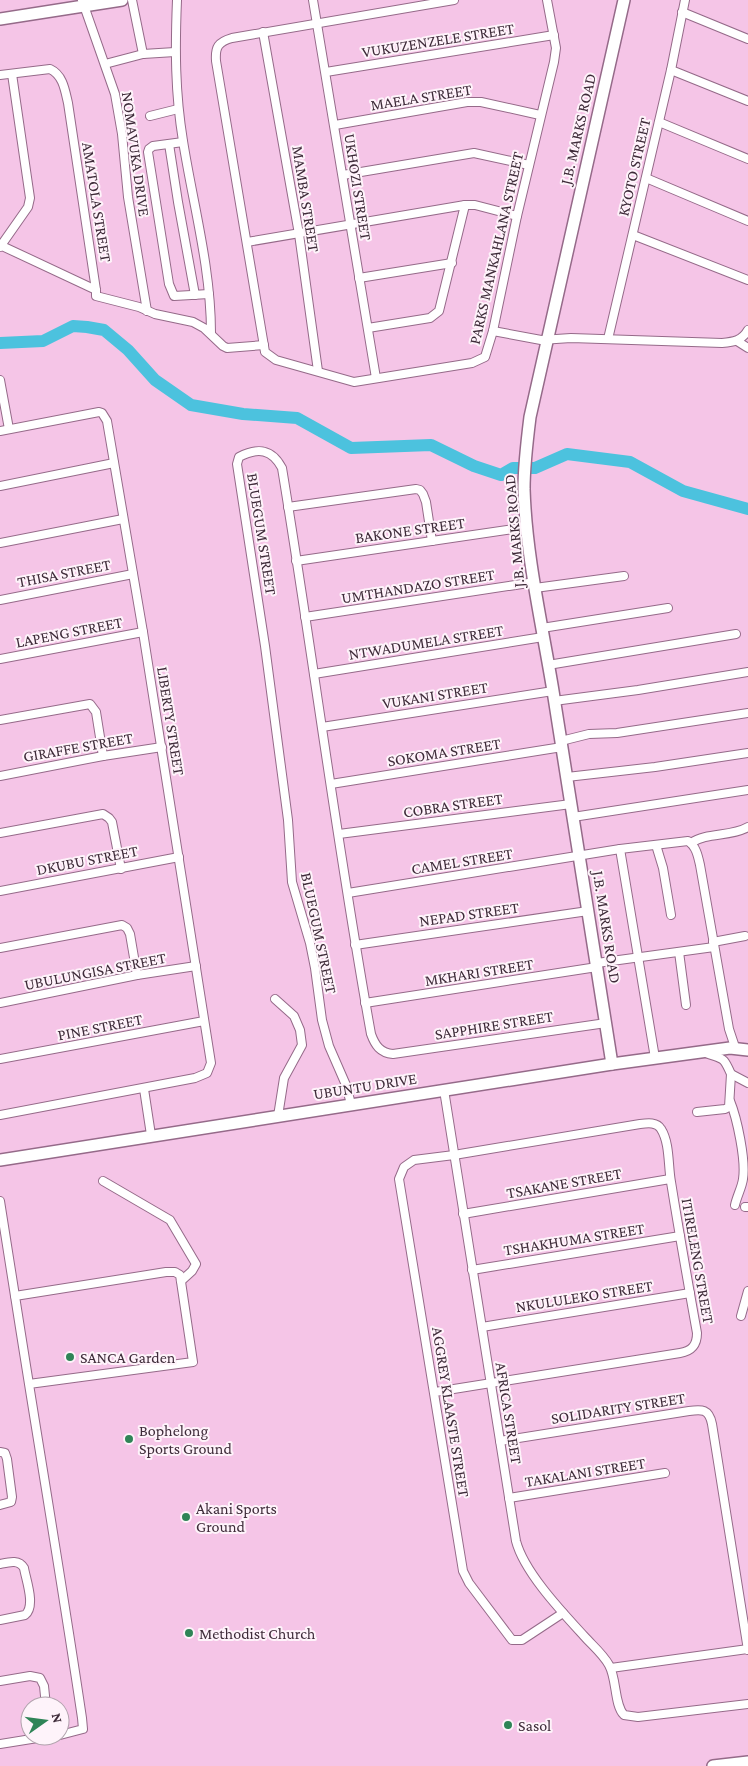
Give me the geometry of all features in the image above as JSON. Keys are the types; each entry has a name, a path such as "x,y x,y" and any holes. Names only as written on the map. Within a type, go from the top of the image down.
{"street":[{"path":"0,19 82,2 122,0"},
{"path":"132,0 143,54"},
{"path":"177,0 175,52 178,109 210,294 211,333"},
{"name":"UKHOZI STREET","path":"313,0 376,378"},
{"path":"96,290 96,296 99,298 193,322 211,333 227,348 264,345 216,62 216,47 224,40 263,32 454,0"},
{"name":"PARKS MANKAHLANA STREET","path":"264,345 265,352 276,360 354,382 472,363 481,360 487,354 540,115 554,62 556,48 547,0"},
{"name":"J.B. MARKS ROAD","path":"612,1064 535,585 524,488 530,417 624,0"},
{"name":"KYOTO STREET","path":"608,339 671,70 685,0"},
{"name":"NOMAVUKA DRIVE","path":"82,2 115,94 128,197 147,311"},
{"path":"682,12 748,39"},
{"name":"MAMBA STREET","path":"263,32 299,234 318,371"},
{"name":"VUKUZENZELE STREET","path":"326,72 554,35"},
{"path":"105,64 143,54 175,52"},
{"name":"AMATOLA STREET","path":"0,75 50,69 59,75 63,83 68,103 96,290"},
{"path":"671,70 748,101"},
{"path":"0,246 28,207 30,198 12,74"},
{"name":"MAELA STREET","path":"334,125 468,102 482,102 540,115"},
{"path":"150,116 178,109"},
{"path":"659,122 748,159"},
{"path":"183,142 153,146 148,152 165,263 172,295 182,297 210,294"},
{"path":"169,144 195,295"},
{"path":"343,175 474,153 529,165"},
{"path":"646,178 748,221"},
{"path":"247,242 465,205 475,205 517,216"},
{"path":"368,328 430,318 436,315 442,307 465,205"},
{"path":"633,235 748,280"},
{"name":"AMATOLA STREET","path":"0,246 96,290"},
{"path":"359,278 452,263"},
{"path":"493,332 547,340 571,338 722,343 738,340 748,330"},
{"path":"738,340 748,348"},
{"path":"0,380 9,429"},
{"name":"LIBERTY STREET","path":"0,431 102,413 106,421 162,746 211,1063 208,1073 195,1078 0,1115"},
{"name":"BLUEGUM STREET","path":"351,1104 346,1085 329,1046 322,1020 310,943 292,882 289,827 265,646 238,477 237,464 239,456 249,452 263,451 270,454 277,459 282,468 348,893 354,945 373,1040 376,1046 386,1054"},
{"path":"0,486 114,464"},
{"path":"288,507 416,489 425,498 432,541"},
{"path":"0,543 123,519"},
{"name":"BAKONE STREET","path":"296,561 527,527"},
{"name":"THISA STREET","path":"0,600 133,574"},
{"name":"UMTHANDAZO STREET","path":"305,617 535,585 624,576"},
{"name":"NTWADUMELA STREET","path":"314,674 668,608"},
{"name":"LAPENG STREET","path":"0,659 143,632"},
{"path":"548,665 736,634"},
{"name":"VUKANI STREET","path":"322,727 553,696 638,690 748,672"},
{"path":"0,720 90,704 96,712 103,756"},
{"name":"SOKOMA STREET","path":"331,784 561,744 589,734 617,733 748,713"},
{"name":"GIRAFFE STREET","path":"0,776 162,746"},
{"path":"567,777 648,768 748,753"},
{"path":"573,817 748,790"},
{"name":"COBRA STREET","path":"339,834 571,804"},
{"path":"0,833 103,814 112,822 121,868"},
{"name":"CAMEL STREET","path":"348,893 681,841 691,843 701,838 748,828"},
{"path":"691,843 696,851 700,865 729,1029 735,1048 748,1050"},
{"path":"656,845 663,868 671,915"},
{"path":"620,850 655,1058"},
{"name":"DKUBU STREET","path":"0,891 179,857"},
{"name":"NEPAD STREET","path":"354,945 588,911"},
{"path":"0,948 122,925 127,928 130,934 137,976"},
{"name":"MKHARI STREET","path":"365,1003 678,952 745,936"},
{"path":"678,952 686,1005"},
{"name":"UBULUNGISA STREET","path":"0,1003 196,966"},
{"path":"275,999 294,1016 300,1030 302,1045 284,1078 278,1116"},
{"name":"PINE STREET","path":"0,1059 204,1021"},
{"name":"SAPPHIRE STREET","path":"386,1054 606,1023"},
{"name":"UBUNTU DRIVE","path":"0,1160 612,1064 735,1048"},
{"path":"697,1112 728,1107 732,1074 724,1059 701,1052"},
{"path":"732,1074 748,1083"},
{"path":"144,1089 151,1136"},
{"name":"AFRICA STREET","path":"444,1090 509,1498 520,1553 562,1613 610,1668 615,1680 620,1710 624,1715 633,1718 748,1704"},
{"path":"730,1101 738,1123 744,1169 743,1180 735,1205"},
{"name":"ITIRELENG STREET","path":"435,1392 687,1352 695,1345 698,1336 670,1179 665,1136 659,1126 651,1123 640,1124 454,1155"},
{"name":"AGGREY KLAASTE STREET","path":"454,1155 414,1160 404,1167 399,1179 435,1392 461,1564 465,1578 512,1640 522,1640 562,1613"},
{"name":"TSAKANE STREET","path":"464,1214 670,1179"},
{"path":"103,1181 171,1221 195,1262 194,1268 181,1281"},
{"path":"0,1201 82,1718 83,1729 70,1733"},
{"name":"TSHAKHUMA STREET","path":"472,1270 680,1236"},
{"path":"15,1296 171,1272 180,1275 181,1281 193,1362 29,1384"},
{"path":"741,1316 748,1290"},
{"name":"NKULULEKO STREET","path":"482,1326 690,1293"},
{"name":"SOLIDARITY STREET","path":"500,1441 689,1411 704,1410 707,1412 711,1418 748,1650"},
{"path":"0,1452 5,1453 7,1459 12,1497 11,1502 0,1505"},
{"name":"TAKALANI STREET","path":"509,1498 665,1473"},
{"path":"0,1564 16,1562 22,1564 30,1606 25,1615 0,1620"},
{"path":"610,1668 748,1650"},
{"path":"0,1681 30,1676 40,1678 44,1686 45,1696"},
{"path":"0,1744 20,1741"},
{"path":"713,1766 748,1762"}],"waterway":[{"path":"0,343 43,341 73,326 104,330 128,350 155,380 191,405 243,414 297,418 351,448 431,445 474,466 501,475 513,468 535,468 567,454 630,462 683,491 748,509"}],"place":[{"name":"SANCA Garden","path":"70,1357"},
{"name":"Bophelong Sports Ground","path":"129,1439"},
{"name":"Akani Sports Ground","path":"186,1517"},
{"name":"Methodist Church","path":"189,1633"},
{"name":"Sasol","path":"508,1725"}]}
